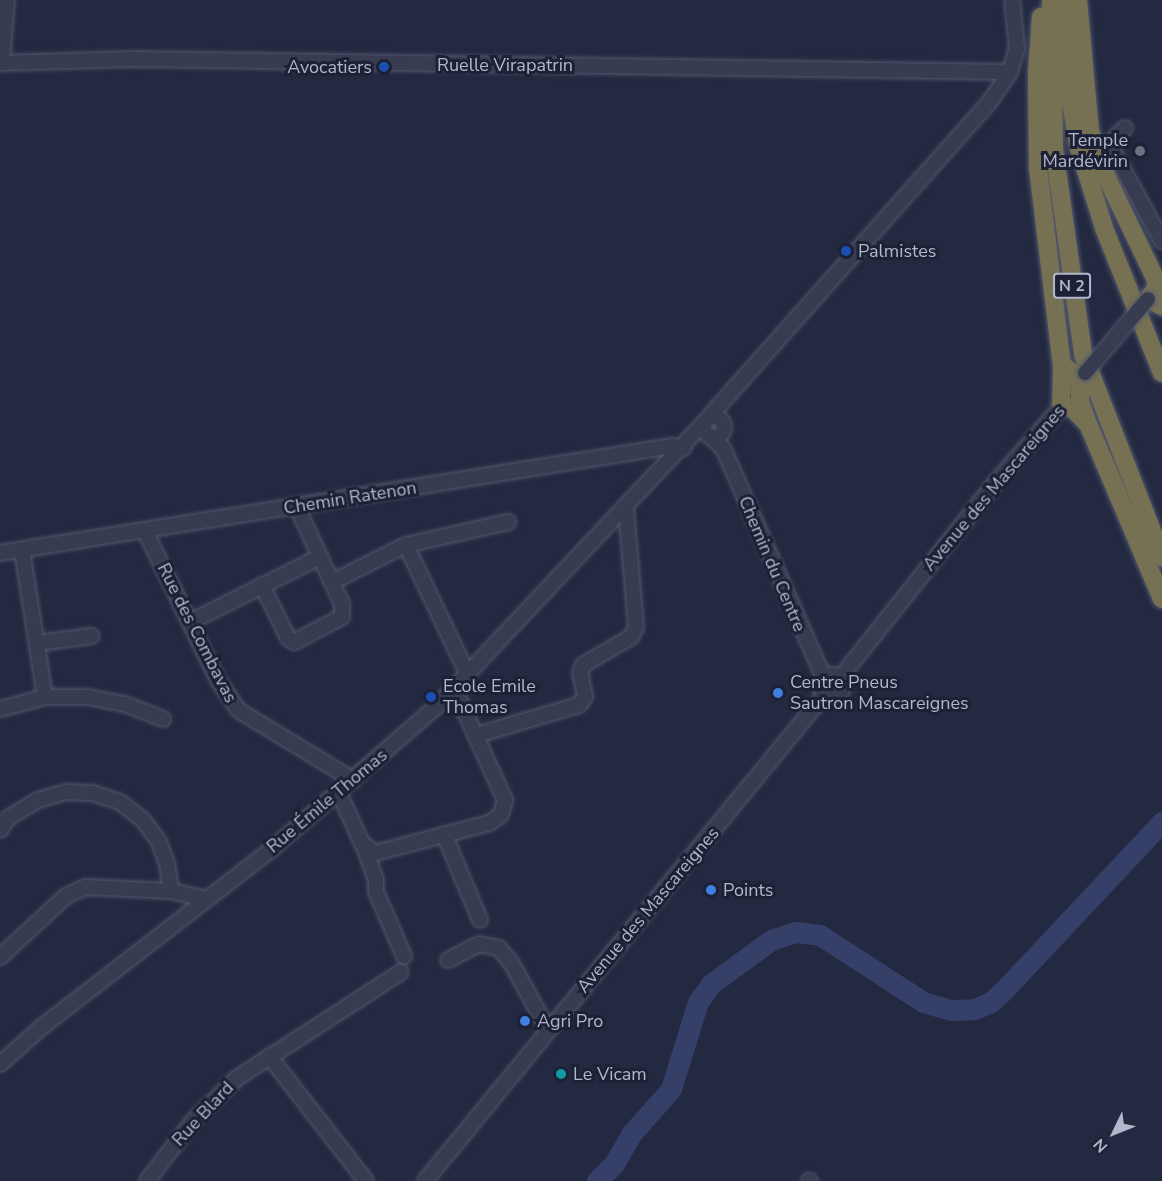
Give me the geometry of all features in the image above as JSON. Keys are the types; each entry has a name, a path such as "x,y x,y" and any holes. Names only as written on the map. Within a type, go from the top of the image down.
{"highway":[{"path":"1043,0 1037,74 1038,168 1062,365 1061,404 1072,408 1088,424"},
{"name":"N 2","path":"1051,0 1054,149 1083,354 1162,557"},
{"path":"1066,0 1068,85 1079,147 1104,228 1162,373"},
{"path":"1078,0 1090,131 1105,174 1154,259 1158,290"},
{"path":"1062,365 1082,376 1080,400 1088,424 1162,600"}],"street":[{"path":"1,63 7,0"},
{"path":"705,430 726,399 988,104 1010,72 1017,48 1012,0"},
{"name":"Ruelle Virapatrin","path":"1,63 133,59 1010,72"},
{"path":"1125,128 1114,139 1112,149 1162,241"},
{"name":"Avenue des Mascareignes","path":"840,678 1061,404 1072,395 1082,376 1158,290"},
{"path":"724,427 726,399"},
{"path":"684,448 717,417 724,427"},
{"name":"Chemin du Centre","path":"723,448 724,427"},
{"name":"Chemin du Centre","path":"705,430 723,448 824,678"},
{"name":"Chemin Ratenon","path":"0,553 672,446 684,448"},
{"name":"Rue Émile Thomas","path":"0,1064 43,1026 339,793 454,688 684,448"},
{"path":"262,585 288,638 294,642 342,617 342,604 297,507"},
{"path":"477,735 579,705 585,697 580,672 583,665 631,637 636,627 626,508"},
{"path":"332,582 406,545 508,522"},
{"name":"Rue des Combavas","path":"146,531 190,622 238,710 250,722 353,780"},
{"path":"406,545 467,673"},
{"path":"22,550 45,698"},
{"path":"190,622 320,557"},
{"path":"38,643 92,636"},
{"path":"834,675 840,678 843,688 839,694 825,694 821,688 824,678 834,675"},
{"path":"362,843 382,853 489,823 505,809 505,800 454,688"},
{"name":"Avenue des Mascareignes","path":"425,1181 825,694"},
{"path":"0,709 45,698 88,697 125,705 163,719"},
{"path":"0,830 8,818 38,800 66,792 92,793 120,802 142,819 158,840 167,863 171,891"},
{"path":"339,793 362,843 376,880 376,892 404,956"},
{"path":"444,834 480,920"},
{"path":"0,956 76,890 85,887 171,891 207,899"},
{"path":"448,960 479,944 498,948 512,963 548,1030"},
{"name":"Rue Blard","path":"147,1181 193,1121 237,1078 401,972"},
{"path":"269,1056 366,1181"}],"waterway":[{"path":"597,1181 614,1164 632,1133 671,1089 698,1002 711,984 771,940 796,932 820,935 923,1002 951,1010 975,1009 991,1002 1004,990 1162,822"}],"place":[{"name":"Avocatiers","path":"384,67"},
{"name":"Temple Mardévirin","path":"1140,151"},
{"name":"Palmistes","path":"846,251"},
{"name":"Centre Pneus Sautron Mascareignes","path":"778,693"},
{"name":"Ecole Emile Thomas","path":"431,697"},
{"name":"Points","path":"711,890"},
{"name":"Agri Pro","path":"525,1021"},
{"name":"Le Vicam","path":"561,1074"}]}
